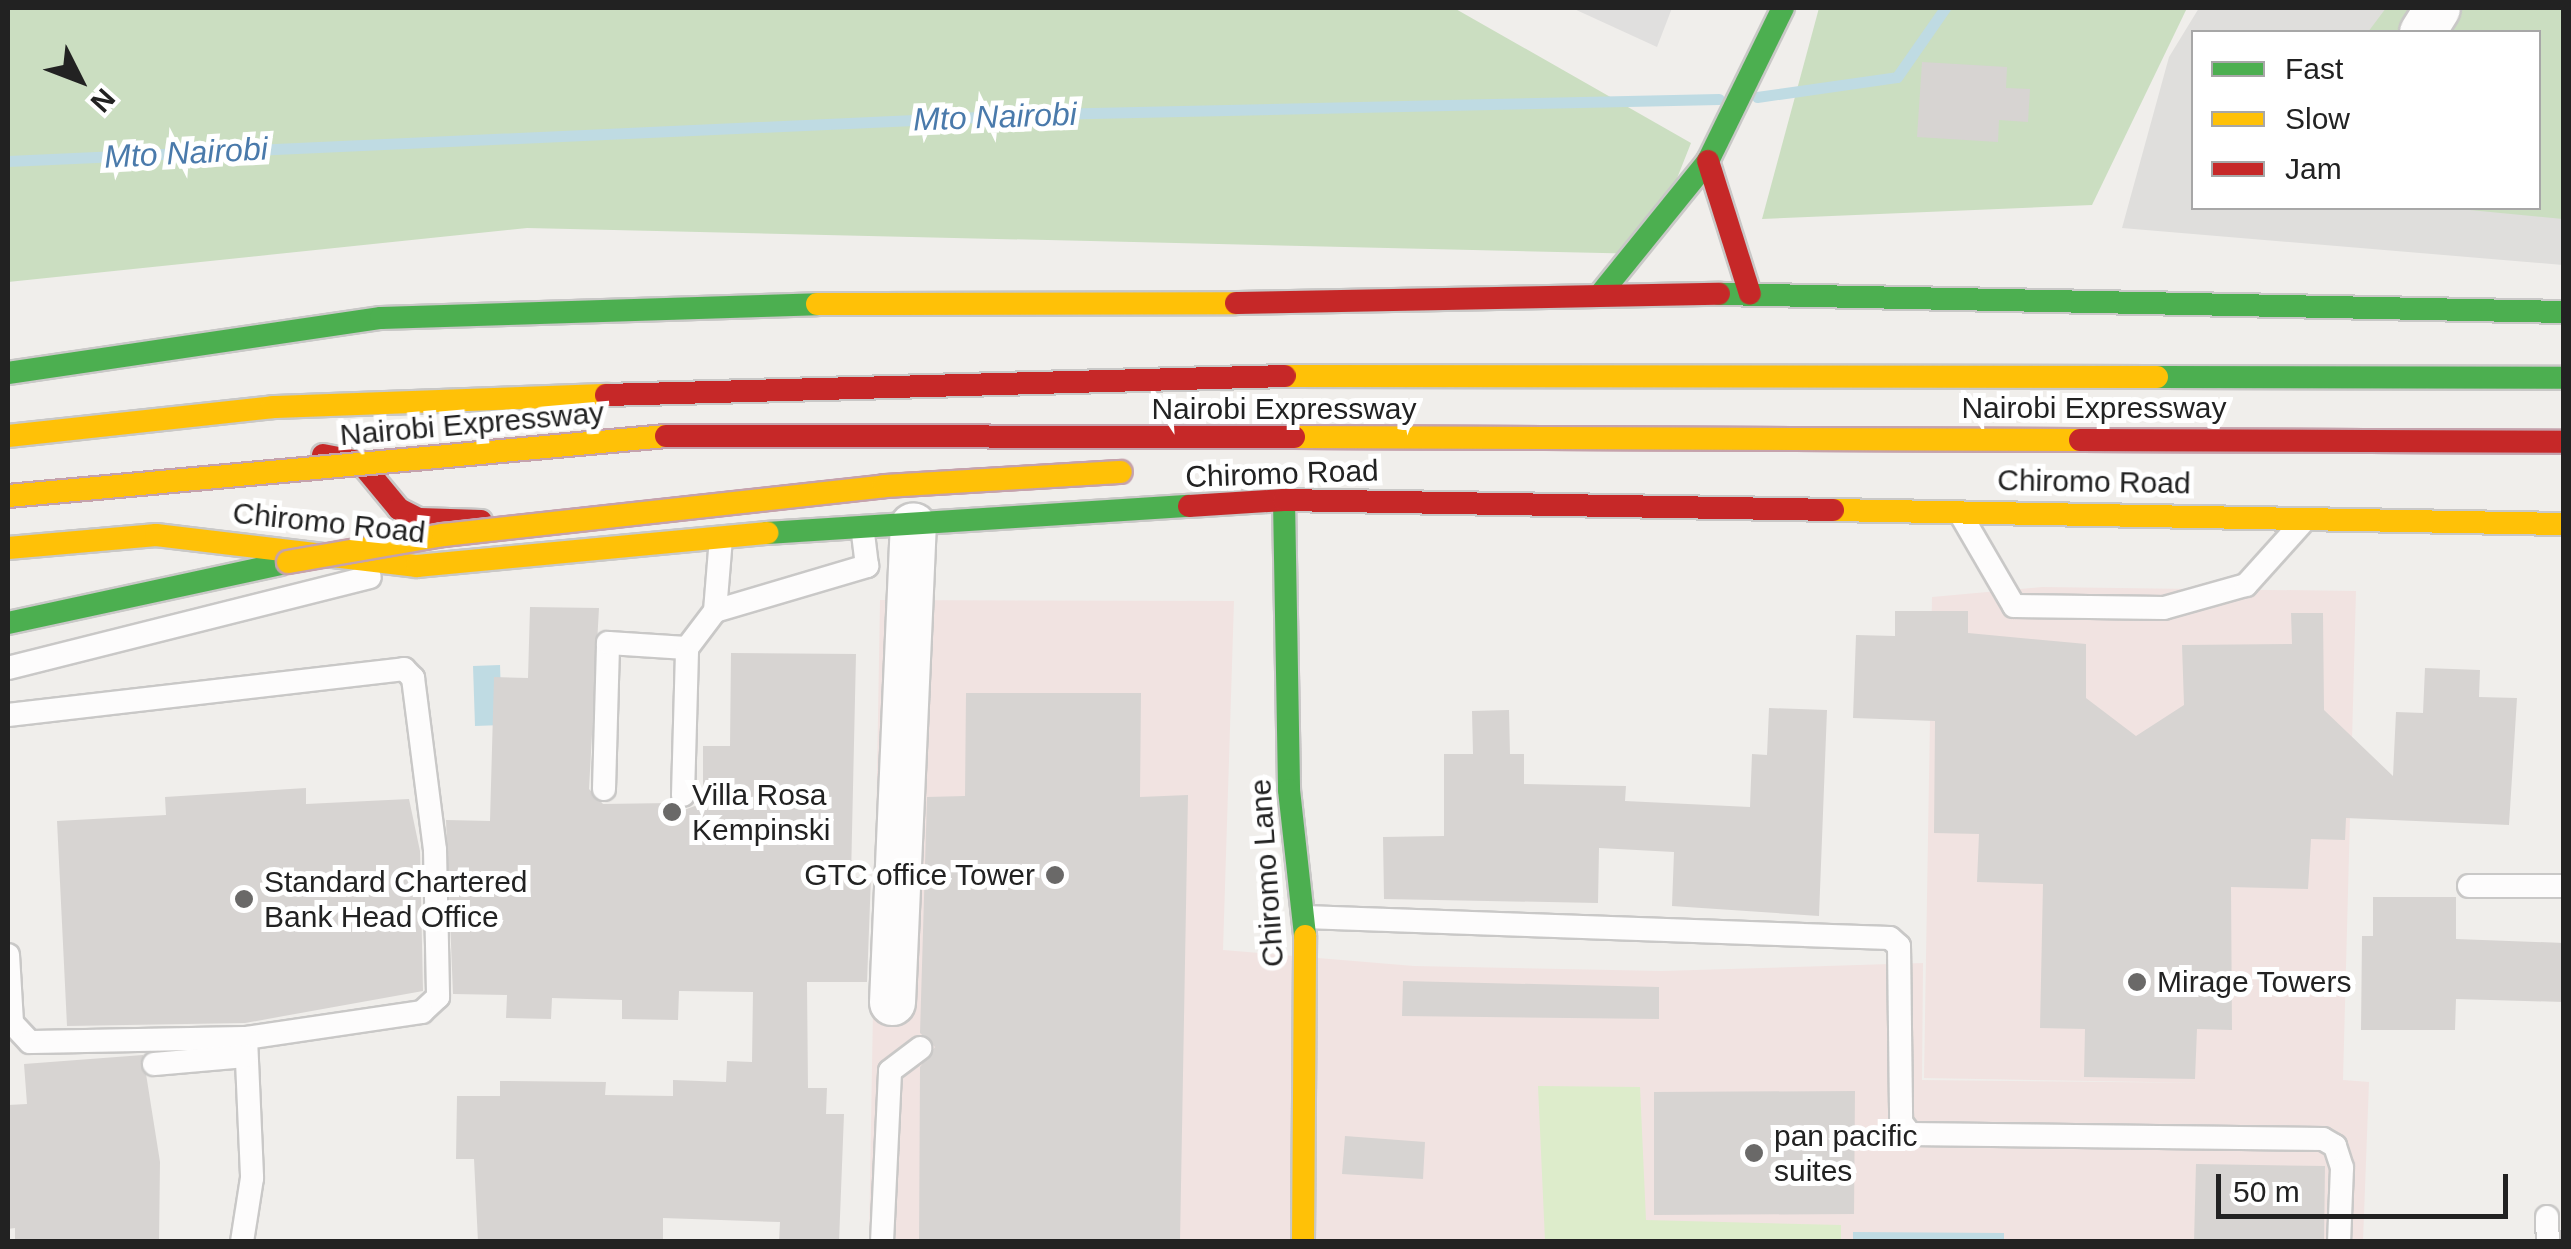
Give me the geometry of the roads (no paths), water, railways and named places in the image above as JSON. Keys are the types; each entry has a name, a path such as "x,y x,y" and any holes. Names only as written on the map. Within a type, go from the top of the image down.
{"main road":[{"path":"1602,292 1713,151 1781,12"},
{"path":"1713,151 1750,294"},
{"path":"8,373 381,318 870,302 1419,303 1602,292 1750,294 1888,304 2564,312"},
{"name":"Nairobi Expressway","path":"8,436 273,408 1078,378 2564,378"},
{"name":"Nairobi Expressway","path":"8,496 682,435 1658,442 2564,442"},
{"path":"1266,464 1658,442"},
{"path":"48,466 347,454 419,519 691,516 823,528"},
{"path":"8,624 443,535 884,486 1149,470"},
{"name":"Chiromo Road","path":"8,548 156,535 417,566 823,528 1284,500 1958,509 2564,524"},
{"name":"Chiromo Lane","path":"1284,500 1289,790 1306,917 1304,1242"}],"street":[{"path":"2423,30 2437,8"},
{"path":"892,1002 913,525"}],"lane":[{"path":"1754,8 1781,12"},
{"path":"1958,509 2014,606 2164,608 2246,585 2307,517"},
{"path":"715,611 867,566 862,528"},
{"path":"682,795 687,648 715,611 721,537"},
{"path":"8,668 417,566"},
{"path":"604,789 608,643 687,648"},
{"path":"8,715 404,669 413,678 435,850 438,998 422,1012 154,1064"},
{"path":"2470,886 2564,886"},
{"path":"1306,917 1890,938 1899,946 1901,1122 1910,1134 2322,1139 2335,1146 2342,1168 2338,1242"},
{"path":"8,955 12,1024 30,1042 246,1047"},
{"path":"242,1242 252,1178 246,1047"},
{"path":"882,1242 890,1071 920,1048"},
{"path":"2546,1216 2548,1242"}],"water":[{"path":"500,665 502,725 475,726 473,666"},
{"path":"1853,1232 2004,1233 2004,1241 1853,1241"}],"waterway":[{"name":"Mto Nairobi","path":"1757,97 1897,77 1945,8"},
{"name":"Mto Nairobi","path":"8,161 1047,114 1719,99"}],"place":[{"name":"Villa Rosa Kempinski","path":"672,812"},
{"name":"GTC office Tower","path":"1055,875"},
{"name":"Standard Chartered Bank Head Office","path":"244,899"},
{"name":"Mirage Towers","path":"2137,982"},
{"name":"pan pacific suites","path":"1754,1153"}]}
